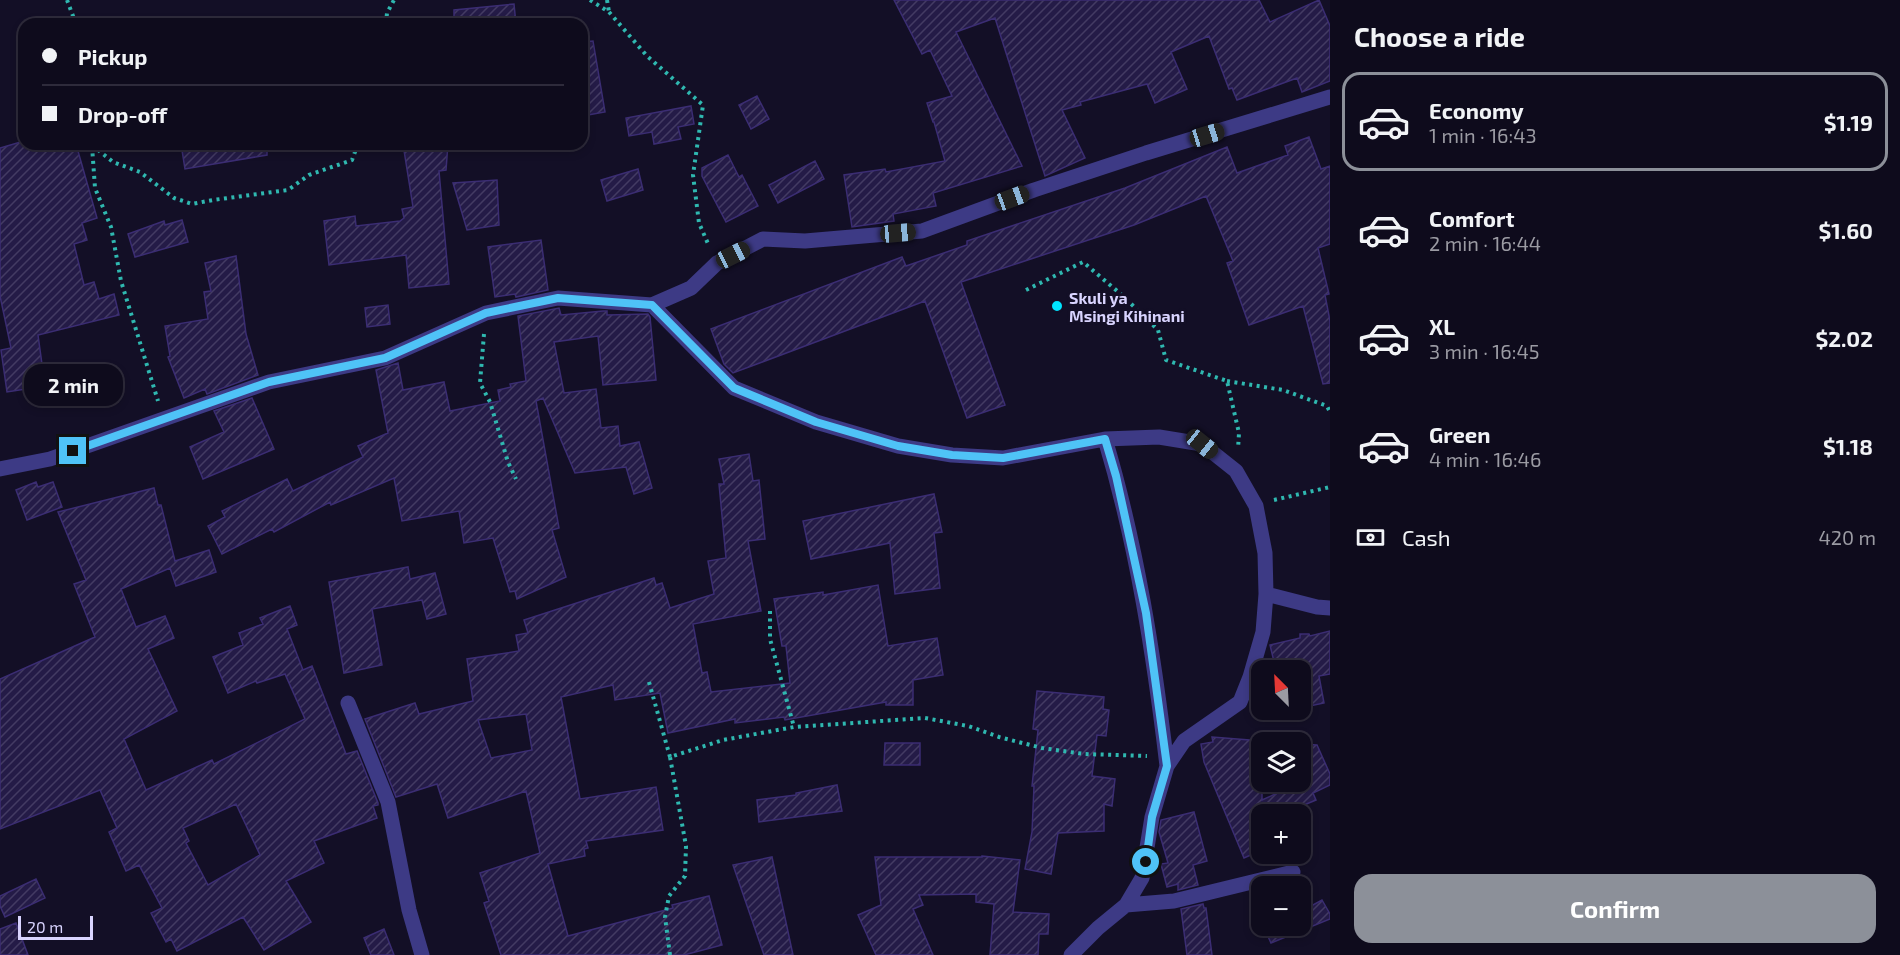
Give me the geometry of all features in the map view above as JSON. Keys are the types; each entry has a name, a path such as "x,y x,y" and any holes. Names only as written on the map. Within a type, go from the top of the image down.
{"street":[{"path":"0,469 50,459 269,382 385,358 486,313 558,298 652,305 691,288 717,263 763,239 805,241 922,231 1090,171 1330,97"},
{"path":"652,305 734,388 816,422 898,446 952,455 1003,458 1105,439 1159,437 1202,444 1236,471 1256,506 1265,553 1266,594 1263,632 1251,677 1240,702 1184,741 1167,761"},
{"path":"1071,955 1098,928 1126,905 1142,878 1152,817 1167,761 1146,613 1116,476 1105,439"},
{"path":"1266,594 1317,607 1330,608"},
{"path":"348,703 388,802 408,910 422,955"},
{"path":"1126,905 1173,901 1293,872"}],"path":[{"path":"67,0 74,18"},
{"path":"386,18 387,12 394,0"},
{"path":"590,0 609,12 647,56 703,105 693,175 699,223 717,263"},
{"path":"607,0 609,12"},
{"path":"92,150 95,188 111,227 121,281 164,419"},
{"path":"99,150 113,162 140,172 174,198 192,204 288,190 309,175 352,160 356,150"},
{"path":"1026,290 1083,262 1124,296 1158,330 1166,360 1227,381 1283,390 1328,405 1330,412"},
{"path":"486,313 480,383 492,408 508,462 516,479"},
{"path":"1227,381 1239,434 1236,471"},
{"path":"1256,506 1286,496 1330,487"},
{"path":"770,611 770,639 794,727"},
{"path":"649,682 670,757 686,846 685,876 669,896 664,917 670,955"},
{"path":"670,757 723,740 794,727 925,718 968,726 1042,748 1167,761"}],"building":[{"path":"894,0 1259,0 1270,22 1319,0 1330,26 1330,81 1302,92 1297,78 1237,100 1232,88 1229,89 1209,36 1171,52 1187,89 1155,103 1147,84 1080,102 1081,105 1062,110 1085,158 1045,176 995,18 956,32 1022,166 933,193 936,206 893,214 894,221 852,227 844,175 885,169 886,172 945,161 927,103 952,96 930,50 922,54"},
{"path":"514,4 515,18 454,18 454,10"},
{"path":"588,41 593,41 605,112 588,115"},
{"path":"757,96 769,119 751,129 739,105"},
{"path":"691,106 694,124 678,127 681,139 654,144 652,132 629,136 626,118"},
{"path":"1309,137 1321,169 1330,166 1330,244 1318,248 1329,294 1325,295 1330,321 1330,383 1323,384 1303,306 1249,325 1227,263 1233,261 1206,196 1134,225 961,282 1005,405 967,418 925,301 733,373 724,364 711,329 902,257 906,266 967,245 967,241 1125,188 1227,147 1237,173 1288,155 1285,146"},
{"path":"18,143 18,150 78,150 97,218 82,223 87,240 74,244 84,285 94,282 99,299 114,294 119,315 38,335 45,386 7,392 1,350 11,348 0,296 0,148"},
{"path":"182,150 267,150 267,155 185,169"},
{"path":"404,150 448,150 446,170 439,171 449,284 409,288 406,255 329,265 324,221 355,216 356,226 400,221 404,218 402,209 413,207"},
{"path":"728,155 739,177 742,175 758,206 726,222 702,176 702,168"},
{"path":"815,161 824,179 778,203 769,185"},
{"path":"638,169 643,190 607,201 601,180"},
{"path":"497,180 499,225 467,230 453,183"},
{"path":"182,220 188,242 135,257 128,234 164,221 165,225"},
{"path":"541,240 548,290 516,297 515,294 495,297 488,247"},
{"path":"236,256 246,334 258,375 207,394 205,389 184,398 168,357 170,356 165,326 208,319 204,292 211,291 205,263"},
{"path":"388,305 390,324 367,327 365,308"},
{"path":"559,308 561,315 603,311 607,311 607,315 648,314 656,380 603,385 598,336 554,342 564,393 596,389 601,428 618,426 620,446 639,442 652,488 634,494 626,467 575,473 543,398 536,401 559,528 552,530 566,577 517,599 515,591 510,592 493,538 464,543 459,511 402,521 394,478 331,505 330,502 274,532 272,529 222,554 208,526 225,517 222,511 287,479 293,491 363,457 358,446 388,433 376,370 398,363 403,390 444,382 450,411 500,401 498,390 511,387 510,384 526,381 518,316"},
{"path":"252,398 274,449 203,479 190,447 224,432 214,411"},
{"path":"749,454 753,481 759,480 765,539 748,541 761,611 693,624 702,673 707,672 711,692 790,683 786,646 782,646 774,599 823,592 823,595 878,585 888,646 937,638 943,675 913,680 913,705 886,705 886,702 785,720 784,717 735,723 735,719 668,733 660,693 615,700 613,685 561,697 580,799 656,787 663,830 586,841 588,848 584,849 585,856 548,864 568,936 709,896 722,945 684,955 501,955 484,903 489,901 480,873 540,853 526,791 448,818 437,784 396,797 365,719 415,703 419,714 473,701 467,659 519,651 516,635 528,633 524,620 654,578 656,585 662,583 670,608 714,594 708,561 726,558 719,484 724,484 719,459","holes":["526,714 532,750 491,758 478,720"]},
{"path":"36,482 38,487 53,482 62,507 27,520 16,490"},
{"path":"154,488 158,505 161,505 175,561 209,550 216,572 176,586 170,568 121,589 136,627 165,616 174,638 148,649 177,711 124,739 146,790 212,760 214,764 305,719 285,674 257,683 256,681 228,693 213,657 243,645 239,633 263,624 260,618 290,606 297,625 287,629 303,670 312,666 346,754 357,751 378,805 373,806 377,818 314,841 324,863 286,881 311,922 264,950 243,917 177,951 171,939 166,942 151,913 162,908 139,865 126,871 109,832 117,828 100,790 0,829 0,679 95,637 74,584 86,580 58,512","holes":["236,804 260,855 208,885 186,843 189,841 183,828"]},
{"path":"934,494 942,532 934,533 940,588 895,594 890,543 811,559 803,521"},
{"path":"408,567 410,579 435,573 446,614 427,619 422,600 372,609 382,665 344,673 329,582"},
{"path":"1330,631 1330,674 1319,676 1324,703 1311,706 1311,660 1274,660 1270,645 1300,638 1300,634 1310,636"},
{"path":"1037,691 1104,697 1103,709 1109,710 1106,736 1097,735 1092,776 1115,779 1112,806 1104,804 1104,831 1058,833 1051,874 1025,869 1032,832 1034,786 1032,786 1038,730 1033,729"},
{"path":"1212,737 1251,740 1251,792 1262,792 1262,800 1280,792 1311,792 1311,745 1317,745 1330,774 1330,785 1313,793 1316,800 1306,804 1251,804 1251,855 1244,858 1204,762 1201,744 1213,742"},
{"path":"885,743 920,743 920,765 884,765"},
{"path":"837,785 842,811 759,822 757,800 796,795 796,793"},
{"path":"1194,812 1207,861 1193,865 1198,885 1178,890 1178,884 1167,887 1161,864 1168,863 1159,832 1161,820"},
{"path":"982,856 1020,860 1013,912 1049,914 1048,934 1039,934 1038,955 990,955 994,904 976,902 976,894 919,895 923,905 913,909 933,955 876,955 858,915 881,905 875,857"},
{"path":"772,857 793,955 764,955 733,865"},
{"path":"36,879 45,898 5,917 0,906 0,896"},
{"path":"1322,900 1330,914 1330,919 1311,927 1311,906"},
{"path":"1203,904 1206,908 1212,955 1187,955 1181,909"},
{"path":"16,923 28,955 0,955 0,929"},
{"path":"384,929 394,955 371,955 364,938"},
{"path":"1268,936 1288,936 1271,943"}],"place":[{"name":"Skuli ya Msingi Kihinani","path":"1057,306"}],"route":[{"path":"73,451 269,382 385,358 486,313 558,298 652,305 734,388 816,422 898,446 952,455 1003,458 1105,439 1116,476 1146,613 1167,766 1152,817 1146,862"}]}
